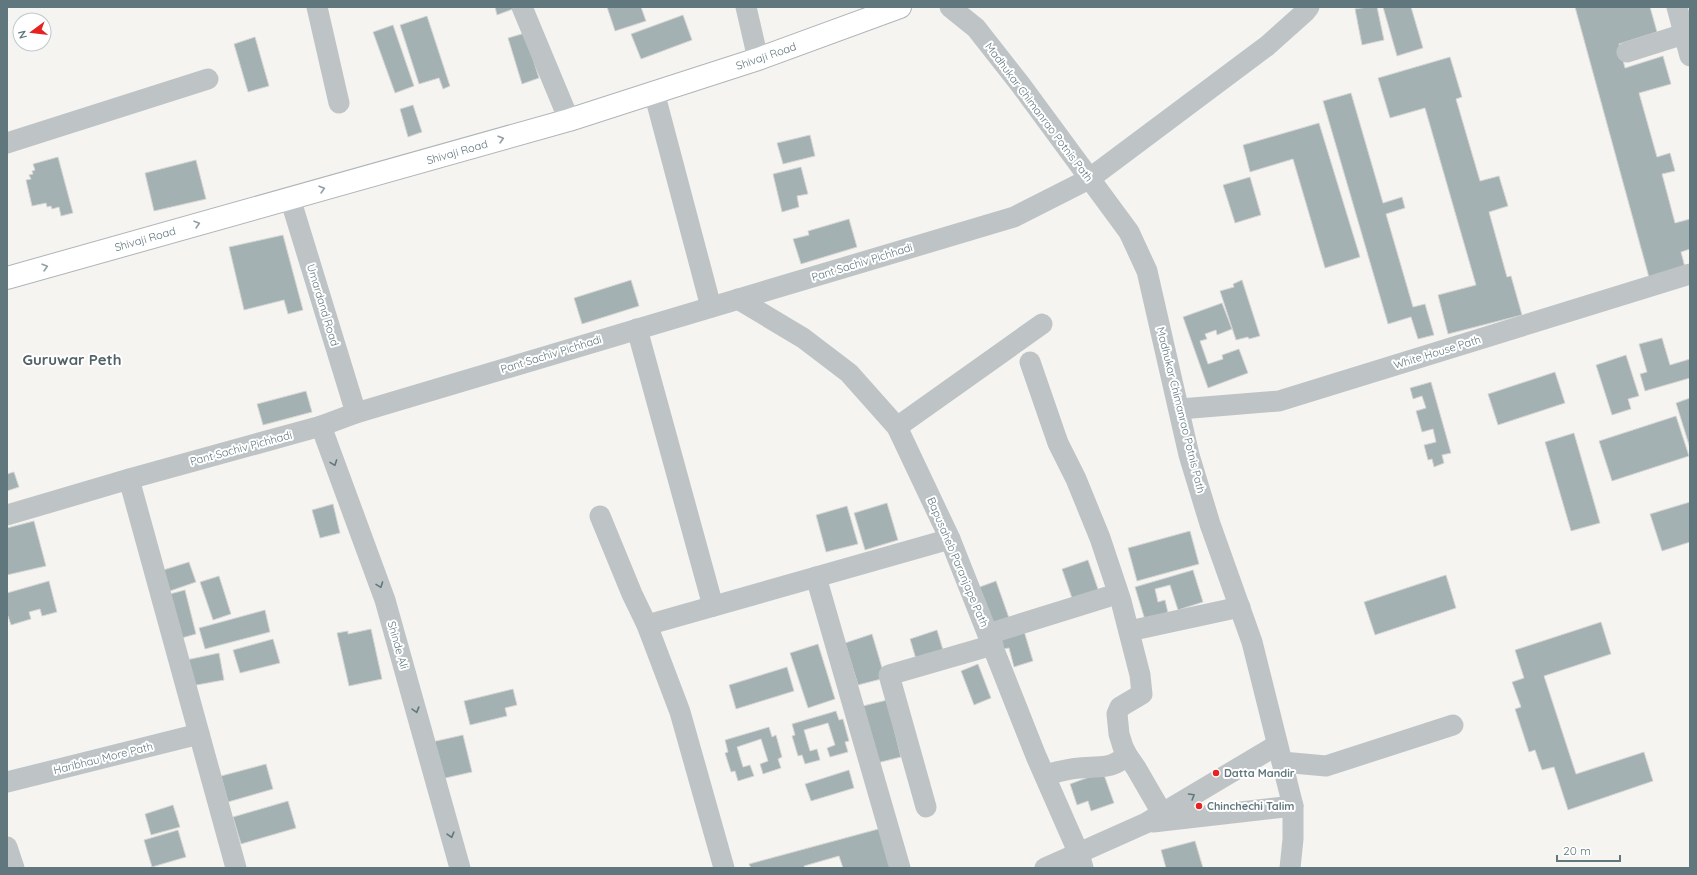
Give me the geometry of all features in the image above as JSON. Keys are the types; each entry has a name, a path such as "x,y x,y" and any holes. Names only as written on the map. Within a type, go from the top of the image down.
{"highway":[{"name":"Shivaji Road","path":"7,278 569,120 758,59 900,7"}],"street":[{"path":"318,7 339,103"},
{"path":"522,7 569,120"},
{"path":"746,7 758,59"},
{"name":"Madhukar Chimanrao Potnis Path","path":"950,7 976,28 1020,84 1129,232 1146,271 1190,454 1210,524 1252,642 1293,806 1293,839 1290,868"},
{"name":"Pant Sachiv Pichhadi","path":"7,515 129,479 321,426 356,413 1014,217 1089,179 1267,46 1309,7"},
{"path":"1677,7 1690,56"},
{"path":"1627,52 1684,34"},
{"path":"7,143 208,79"},
{"path":"654,92 711,307"},
{"name":"Umardand Road","path":"290,198 356,413"},
{"name":"White House Path","path":"1180,409 1279,401 1690,274"},
{"name":"Bapusaheb Paranjape Path","path":"738,299 803,338 849,373 897,427 950,539 1081,861"},
{"path":"897,427 1042,324"},
{"path":"637,329 713,606"},
{"path":"1030,362 1058,443 1076,479 1100,538 1121,601 1140,675 1142,694 1120,707 1117,714 1119,734 1123,747 1136,768 1154,818"},
{"name":"Shinde Ali","path":"321,426 385,600 460,868"},
{"path":"129,479 236,868"},
{"path":"600,516 632,594 647,625 680,712 724,868"},
{"path":"647,625 950,539"},
{"path":"816,577 900,868"},
{"path":"926,807 889,675 1108,598"},
{"path":"1129,631 1240,607"},
{"path":"1045,868 1081,861 1154,818 1280,754 1326,766 1453,726"},
{"name":"Haribhau More Path","path":"7,782 199,734"},
{"path":"1045,775 1082,767 1105,767 1115,765 1127,755"},
{"path":"1154,818 1293,806"},
{"path":"7,847 14,868"}],"building":[{"path":"495,7 512,7 513,9 497,15"},
{"path":"607,7 641,7 646,21 615,31"},
{"path":"1377,7 1384,40 1362,45 1355,9"},
{"path":"1383,7 1411,7 1423,48 1397,56"},
{"path":"1575,7 1650,7 1657,32 1619,44 1625,68 1663,56 1671,84 1639,93 1657,157 1670,153 1675,171 1662,174 1675,223 1690,219 1690,249 1681,252 1686,271 1650,281"},
{"path":"683,15 692,40 641,59 631,34"},
{"path":"427,16 450,86 443,89 439,78 419,84 400,25"},
{"path":"393,25 414,86 395,93 373,32"},
{"path":"525,33 539,78 522,84 508,38"},
{"path":"255,37 269,86 248,92 234,44"},
{"path":"1450,57 1462,97 1456,99 1480,181 1499,176 1508,206 1489,212 1507,277 1511,276 1522,315 1448,334 1438,295 1476,285 1425,108 1390,118 1378,78"},
{"path":"1351,93 1383,203 1402,197 1405,208 1386,214 1413,307 1425,304 1434,335 1418,339 1411,317 1388,324 1323,101"},
{"path":"413,105 422,132 408,137 400,109"},
{"path":"1319,123 1360,257 1325,268 1293,159 1250,172 1243,145"},
{"path":"810,135 815,156 783,164 777,143"},
{"path":"58,157 73,213 61,216 59,207 52,209 51,206 47,207 46,203 32,206 26,180 31,179 29,175 33,174 32,171 35,170 33,164"},
{"path":"196,160 206,199 154,211 145,173"},
{"path":"801,167 808,194 797,196 799,207 782,212 773,174"},
{"path":"1250,177 1261,215 1235,223 1223,185"},
{"path":"849,219 857,247 801,264 793,239 809,235 808,231"},
{"path":"283,235 303,310 288,314 284,300 244,310 229,247"},
{"path":"631,280 639,306 582,324 574,298"},
{"path":"1242,280 1260,336 1236,340 1220,291 1234,287 1233,284"},
{"path":"1222,303 1232,329 1217,335 1216,330 1205,334 1207,339 1200,341 1208,364 1223,359 1222,355 1239,349 1248,373 1208,388 1183,317"},
{"path":"1662,338 1670,365 1690,359 1690,378 1645,391 1640,374 1647,372 1639,344"},
{"path":"1626,355 1639,396 1628,399 1631,409 1612,415 1596,365"},
{"path":"1555,372 1565,403 1498,425 1488,394"},
{"path":"1431,382 1451,453 1442,455 1444,463 1434,467 1432,459 1428,460 1424,445 1436,442 1433,429 1422,432 1416,411 1426,408 1422,396 1413,399 1410,388"},
{"path":"306,391 312,412 263,425 257,404"},
{"path":"1690,398 1690,448 1676,403"},
{"path":"1676,416 1689,456 1612,481 1599,441"},
{"path":"1574,433 1600,523 1571,531 1545,442"},
{"path":"14,472 19,487 7,491 7,474"},
{"path":"1690,502 1690,542 1662,551 1650,514"},
{"path":"887,503 898,540 865,550 854,513"},
{"path":"333,504 340,533 320,538 312,510"},
{"path":"847,506 858,544 826,552 816,515"},
{"path":"34,521 46,566 7,575 7,528"},
{"path":"1190,531 1199,564 1137,581 1128,548"},
{"path":"1088,560 1099,592 1073,601 1062,569"},
{"path":"189,562 196,582 164,593 157,572"},
{"path":"1193,570 1203,602 1178,610 1170,585 1155,589 1158,602 1165,600 1168,613 1145,620 1135,587"},
{"path":"1446,575 1456,608 1375,635 1364,602"},
{"path":"219,576 231,614 213,620 200,582"},
{"path":"49,581 57,612 42,616 40,609 29,612 31,619 11,625 7,616 7,593"},
{"path":"996,581 1009,618 990,625 977,588"},
{"path":"185,590 196,634 178,639 166,595"},
{"path":"265,610 270,632 205,649 199,628"},
{"path":"1601,622 1611,654 1544,676 1576,774 1644,752 1653,781 1568,810 1554,767 1542,770 1535,750 1529,752 1515,709 1521,707 1512,682 1524,678 1515,650"},
{"path":"371,629 382,679 349,686 337,633 348,631 348,634"},
{"path":"937,630 943,650 916,659 910,639"},
{"path":"1024,631 1033,661 1014,667 1009,648 1003,649 999,638"},
{"path":"872,634 885,678 858,685 845,643"},
{"path":"273,639 280,663 240,673 233,650"},
{"path":"818,644 835,699 808,708 790,653"},
{"path":"219,653 224,680 191,686 186,660"},
{"path":"978,664 991,698 974,705 961,671"},
{"path":"787,667 794,691 736,709 729,685"},
{"path":"513,689 517,705 505,708 507,716 470,725 464,701"},
{"path":"887,700 901,757 877,763 863,706"},
{"path":"836,711 839,720 843,719 849,741 845,742 848,752 830,757 827,748 835,745 828,723 804,730 810,751 817,749 820,760 805,764 802,755 798,756 792,736 795,735 792,724"},
{"path":"769,727 772,737 776,735 782,757 778,759 781,768 763,774 760,764 768,761 761,739 737,747 743,767 750,765 754,776 738,781 735,771 731,772 725,753 728,752 725,740"},
{"path":"463,735 472,772 441,779 432,742"},
{"path":"266,764 273,789 228,802 221,776"},
{"path":"849,770 854,788 811,801 805,784"},
{"path":"1103,772 1114,803 1091,811 1088,801 1077,805 1070,784"},
{"path":"288,801 296,828 241,844 233,817"},
{"path":"173,805 180,827 151,835 145,814"},
{"path":"882,828 893,868 843,868 839,856 804,866 805,868 751,868 749,864"},
{"path":"178,830 186,857 152,867 144,840"},
{"path":"1195,841 1203,868 1166,868 1161,850"}],"place":[{"name":"Datta Mandir","path":"1216,773"},
{"name":"Chinchechi Talim","path":"1199,806"}],"district":[{"name":"Guruwar Peth","path":"72,359"}]}
